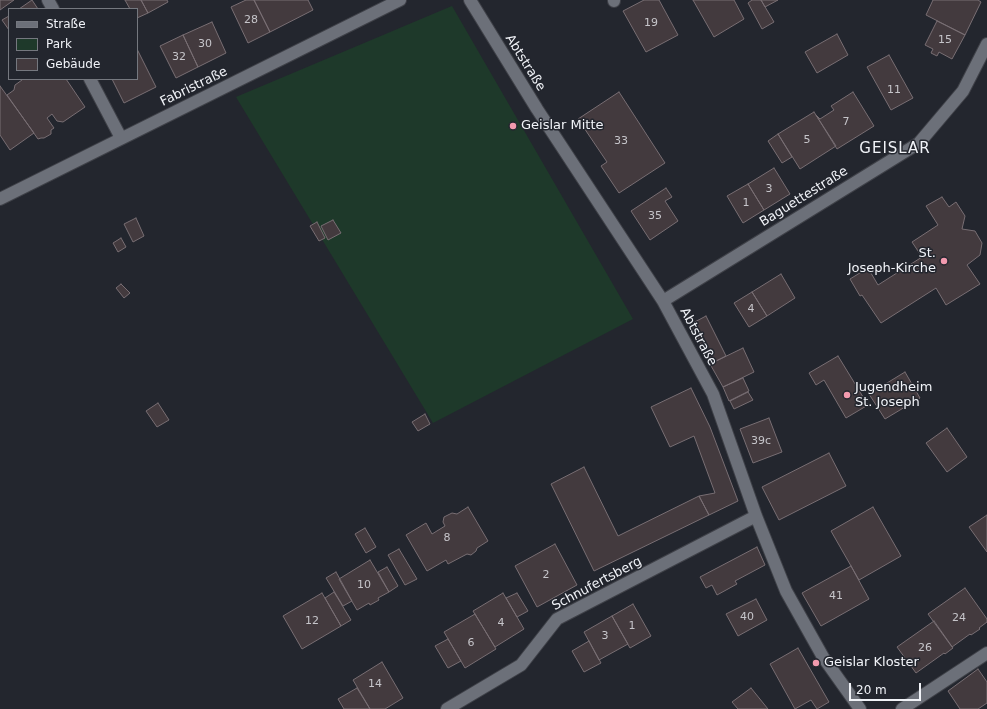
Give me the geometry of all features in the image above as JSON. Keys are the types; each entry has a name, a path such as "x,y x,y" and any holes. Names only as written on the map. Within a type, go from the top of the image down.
{"street":[{"name":"Fabristraße","path":"0,199 400,0"},
{"name":"Abtstraße","path":"470,0 537,109 663,301 713,394 756,516 790,597 823,657 860,709"},
{"name":"Baguettestraße","path":"663,301 919,142 963,91 987,44"},
{"path":"91,80 121,138"},
{"name":"Schnufertsberg","path":"447,709 521,665 557,619 756,516"},
{"path":"902,709 987,653"}],"green space":[{"path":"452,6 633,319 433,423 236,97"}],"building":[{"path":"0,0 14,0 0,10"},
{"path":"32,0 37,8 20,8"},
{"path":"125,0 141,0 148,13 138,18 138,8 129,8"},
{"path":"141,0 167,0 168,2 148,13"},
{"path":"246,0 254,0 270,32 248,43 231,7"},
{"path":"254,0 308,0 313,10 270,32"},
{"path":"644,0 659,0 678,35 646,52 623,11"},
{"path":"693,0 734,0 744,19 714,37"},
{"path":"752,0 761,0 774,22 762,29 748,3"},
{"path":"761,0 778,0 765,7"},
{"path":"933,0 978,0 981,2 965,35 926,15"},
{"path":"8,17 8,29 2,20"},
{"path":"937,21 965,35 952,59 939,52 937,56 931,53 933,49 925,45"},
{"path":"212,22 226,53 198,67 183,35"},
{"path":"837,34 848,55 817,73 805,52"},
{"path":"183,35 198,67 176,78 160,46"},
{"path":"138,51 156,87 124,103 112,80 138,80"},
{"path":"889,55 913,98 891,110 867,67"},
{"path":"22,80 67,80 85,107 63,122 57,121 52,114 47,118 54,128 51,130 51,134 44,138 38,139 7,95 14,90 15,85"},
{"path":"0,86 34,133 10,150 0,135"},
{"path":"619,92 665,163 619,193 601,166 607,162 578,119"},
{"path":"853,92 874,126 837,149 816,115 820,119 834,110 831,106"},
{"path":"814,112 836,146 800,169 778,134"},
{"path":"778,134 792,157 782,163 768,141"},
{"path":"774,168 790,194 764,210 748,184"},
{"path":"748,184 764,210 743,223 727,196"},
{"path":"666,188 672,197 665,201 678,221 650,240 631,211"},
{"name":"St. Joseph-Kirche","path":"942,197 949,207 956,202 965,216 962,229 975,231 982,243 980,255 967,265 980,284 946,305 936,288 881,323 862,295 860,296 850,279 868,268 878,285 922,257 912,242 938,225 926,206"},
{"path":"136,218 144,236 133,242 124,224"},
{"path":"333,220 341,233 328,240 321,226"},
{"path":"317,222 325,238 319,241 310,226"},
{"path":"121,238 126,247 118,252 113,243"},
{"path":"781,274 795,298 767,316 752,292"},
{"path":"121,284 130,293 124,298 116,288"},
{"path":"752,292 767,316 749,327 734,303"},
{"path":"706,316 726,356 710,364 691,324"},
{"path":"743,348 754,372 723,387 710,364"},
{"name":"Jugendheim St. Joseph","path":"838,356 868,405 846,418 824,380 816,385 809,373"},
{"path":"905,372 920,398 885,419 869,394"},
{"path":"743,378 749,391 729,401 723,387"},
{"path":"691,388 710,427 738,501 709,515 699,496 715,493 694,436 670,447 651,407"},
{"path":"748,392 753,400 734,409 730,401"},
{"path":"158,403 169,420 157,427 146,411"},
{"path":"425,414 430,424 418,431 412,422"},
{"path":"769,418 782,452 753,463 740,429"},
{"path":"947,428 967,457 947,472 926,443"},
{"path":"829,453 846,486 779,520 762,487"},
{"path":"584,467 618,536 699,496 709,515 594,571 551,484"},
{"path":"468,507 488,541 477,548 471,555 467,554 448,564 446,560 427,571 406,535 426,523 432,534 445,526 443,522 444,517 452,513 457,514"},
{"path":"873,507 901,556 859,580 831,531"},
{"path":"987,515 987,552 969,527"},
{"path":"365,528 376,547 366,553 355,534"},
{"path":"555,544 577,585 537,607 515,566"},
{"path":"757,547 765,565 735,581 737,584 717,595 712,585 706,588 700,577"},
{"path":"399,549 417,579 405,585 388,555"},
{"path":"370,560 389,592 378,598 379,600 370,605 369,603 357,610 339,579"},
{"path":"851,566 869,599 821,626 802,593"},
{"path":"387,567 398,586 389,592 378,572"},
{"path":"336,572 352,601 343,606 326,578"},
{"path":"965,588 987,619 987,622 979,628 980,629 971,635 970,634 952,647 928,614"},
{"path":"334,592 351,620 341,626 325,598"},
{"path":"322,593 341,626 302,649 283,616"},
{"path":"503,593 524,629 495,647 473,611"},
{"path":"517,593 528,611 517,617 506,598"},
{"path":"756,599 767,620 738,636 726,614"},
{"path":"633,604 651,636 630,648 612,616"},
{"path":"475,614 496,649 465,668 444,632"},
{"path":"612,616 628,644 599,660 584,632"},
{"path":"934,621 953,648 916,673 897,647"},
{"path":"448,639 461,661 448,668 435,646"},
{"path":"589,641 601,663 584,672 572,651"},
{"path":"798,648 829,702 817,709 811,700 795,709 770,664"},
{"path":"382,662 403,698 385,709 370,709 353,680"},
{"path":"978,669 987,682 987,703 978,709 960,709 948,691"},
{"path":"357,688 370,709 344,709 338,699"},
{"path":"751,688 768,709 738,709 732,702"}],"place":[{"name":"Geislar Mitte","path":"513,126"},
{"name":"St. Joseph-Kirche","path":"944,261"},
{"name":"Jugendheim St. Joseph","path":"847,395"},
{"name":"Geislar Kloster","path":"816,663"}],"district":[{"name":"GEISLAR","path":"895,149"}]}
